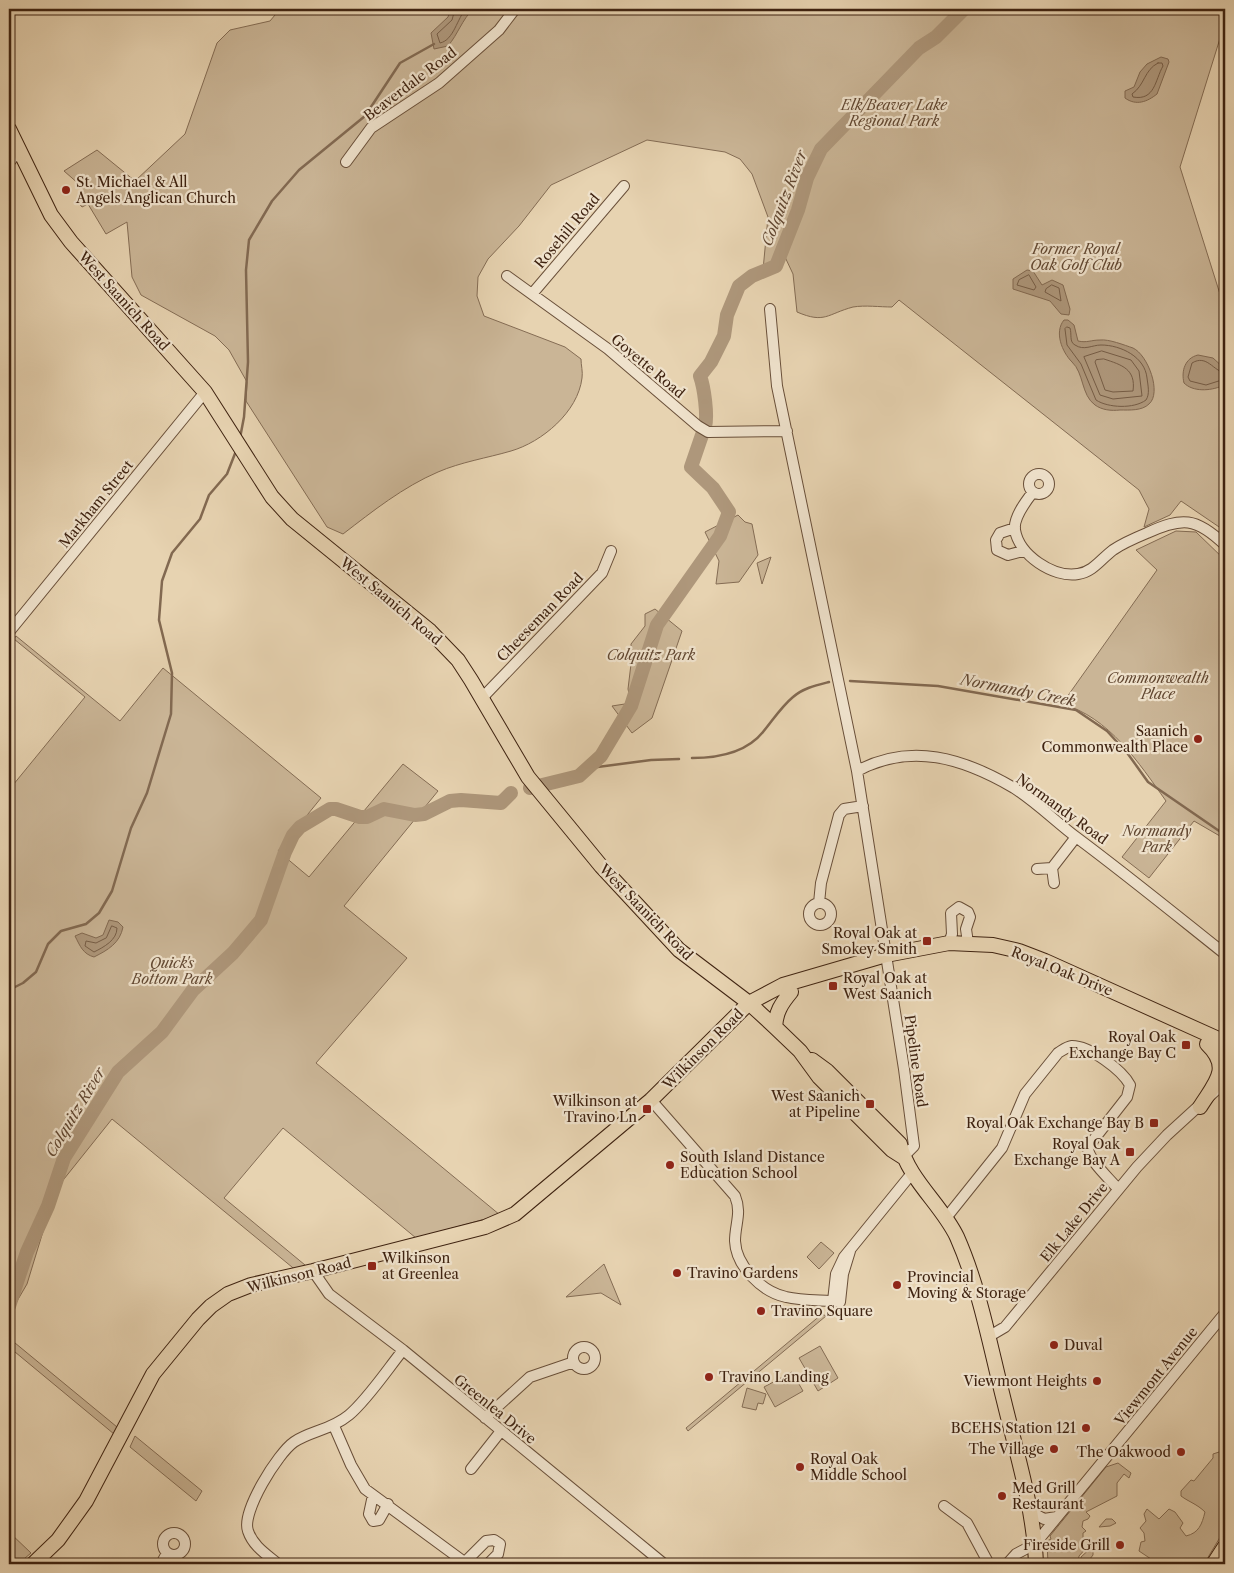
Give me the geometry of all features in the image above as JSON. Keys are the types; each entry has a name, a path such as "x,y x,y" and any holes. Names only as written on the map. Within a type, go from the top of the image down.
{"highway":[{"path":"1214,1564 1225,1546"}],"main road":[{"name":"West Saanich Road","path":"9,129 18,151 52,215 72,242 205,392 248,461 278,504 292,519 430,631 458,660 482,697 509,748 528,777 589,852 679,950 752,1006 800,1052 827,1070 900,1144 903,1156 946,1218 957,1238 972,1279 1030,1511 1036,1564"},
{"name":"Royal Oak Drive","path":"752,1006 887,960 949,942 968,943 1002,947 1046,961 1225,1042"},
{"name":"Royal Oak Drive","path":"752,1006 783,985 887,960 954,950 977,950 1008,955 1036,964 1225,1053"},
{"path":"775,1028 776,1014 781,1003 791,992"},
{"name":"Wilkinson Road","path":"33,1564 58,1540 82,1507 153,1374 211,1306 228,1294 251,1285 485,1227 515,1214 652,1100 752,1006"},
{"path":"1200,1106 1216,1081 1221,1066 1215,1052 1207,1044"}],"street":[{"name":"Beaverdale Road","path":"346,162 371,128 439,82 499,30 515,9"},
{"path":"9,163 18,151"},
{"name":"Rosehill Road","path":"532,294 624,186"},
{"name":"Goyette Road","path":"506,276 608,349 698,426 708,432 787,431"},
{"path":"770,309 777,386 857,770 887,960"},
{"name":"Markham Street","path":"9,632 205,392"},
{"path":"1033,492 1018,517 1015,528 1023,551 1051,569 1066,574 1078,574 1089,571 1113,550 1127,542 1177,521 1190,522 1202,528 1225,545"},
{"path":"1015,528 1004,531 997,536 998,550 1008,555 1023,551"},
{"name":"Cheeseman Road","path":"482,697 602,573 611,551"},
{"name":"Normandy Road","path":"857,770 874,762 909,754 951,761 1015,789 1118,867 1225,954"},
{"path":"819,903 820,883 839,814 844,809 862,806"},
{"path":"1054,883 1052,868 1076,837"},
{"path":"1037,869 1052,868"},
{"path":"949,942 952,934 950,913 959,907 968,912 970,917 966,929 968,943"},
{"name":"Pipeline Road","path":"887,960 914,1146 903,1156"},
{"path":"946,1218 1006,1141 1025,1094 1058,1053 1073,1046 1114,1065 1130,1085 1127,1097 1088,1147 1090,1159 1100,1167 1118,1189"},
{"name":"Elk Lake Drive","path":"988,1337 1005,1327 1118,1189 1167,1135 1225,1082"},
{"path":"652,1100 663,1122 675,1127 735,1196 740,1213 736,1234 737,1252 755,1279 776,1294 786,1297 836,1301 850,1251 913,1172"},
{"name":"Greenlea Drive","path":"313,1271 329,1294 403,1350 664,1564"},
{"name":"Viewmont Avenue","path":"1006,1564 1016,1554 1035,1544 1225,1313"},
{"path":"278,1564 254,1544 247,1529 249,1509 276,1460 294,1441 334,1426 350,1414 403,1350"},
{"path":"485,1418 530,1377 574,1362"},
{"path":"334,1426 353,1469 365,1488 465,1564 486,1541 494,1540 500,1544 498,1554 488,1564"},
{"path":"471,1469 501,1431"},
{"path":"373,1495 368,1514 373,1521 379,1520 388,1504"},
{"path":"944,1506 967,1523 989,1564"},
{"path":"1030,1511 1044,1519 1057,1517"},
{"path":"161,1564 167,1553"}],"green space":[{"path":"280,9 1225,9 1225,33 1222,32 1180,167 1225,310 1225,531 1181,501 1170,515 1144,527 1149,509 1139,490 899,300 892,307 853,307 820,318 806,316 797,312 793,274 785,257 779,266 763,270 768,217 752,174 740,159 725,152 647,140 551,185 519,226 488,259 478,277 477,296 484,316 565,347 581,359 582,376 579,391 566,414 546,433 523,447 456,465 425,478 389,500 343,534 327,527 246,401 247,382 229,350 215,336 141,295 132,277 127,222 106,234 88,204 82,207 78,202 84,194 80,185 64,171 97,150 135,181 185,134 217,43 230,30 270,21"},
{"path":"738,515 745,522 752,524 758,555 739,582 716,584 719,561 705,532"},
{"name":"Commonwealth Place","path":"1176,531 1196,532 1225,560 1225,839 1194,821 1149,878 1122,857 1166,801 1122,743 1094,719 1079,710 1062,704 1157,570 1136,550"},
{"path":"771,557 762,584 757,563"},
{"name":"Colquitz Park","path":"655,609 682,631 652,718 632,733 612,706 631,703 628,689 631,644 645,626 645,614"},
{"name":"Quick's Bottom Park","path":"16,636 120,721 163,668 321,798 278,851 309,877 403,764 438,791 344,906 407,958 316,1063 500,1215 416,1238 283,1128 224,1198 305,1265 298,1272 112,1119 56,1189 27,1284 13,1308 9,1306 9,782 13,785 85,697 14,639"},
{"path":"821,1242 834,1253 819,1269 807,1257"},
{"path":"604,1264 621,1305 601,1293 566,1297"},
{"path":"822,1314 826,1316 688,1431 686,1428"},
{"path":"9,1338 117,1427 114,1434 9,1347"},
{"path":"820,1346 838,1378 818,1391 799,1358"},
{"path":"792,1372 803,1391 775,1407 764,1387"},
{"path":"747,1388 766,1394 763,1404 758,1403 756,1410 742,1407"},
{"path":"135,1436 202,1491 196,1501 130,1447"},
{"path":"1219,1452 1225,1461 1225,1529 1204,1564 1143,1564 1146,1561 1154,1561 1139,1551 1141,1542 1145,1541 1144,1533 1140,1528 1146,1521 1144,1514 1147,1509 1159,1519 1169,1509 1175,1512 1183,1523 1180,1528 1186,1536 1194,1533 1201,1524 1205,1512 1181,1496 1181,1491 1191,1480 1194,1481 1213,1458 1213,1454"},
{"path":"1118,1463 1131,1473 1129,1478 1124,1474 1117,1483 1117,1496 1086,1512 1090,1516 1083,1521 1082,1527 1086,1531 1083,1533 1083,1540 1087,1547 1079,1556 1078,1564 1048,1564 1047,1541 1051,1539 1050,1536 1106,1467"},
{"path":"1106,1519 1112,1519 1116,1523 1110,1526 1099,1527"},
{"path":"9,1532 31,1553 18,1564 9,1564"},
{"path":"1093,1546 1093,1555 1086,1564 1081,1564 1081,1557"}],"water":[{"path":"451,9 473,9 448,46 434,49 431,33 448,17"},
{"path":"1161,57 1168,59 1169,62 1157,94 1141,102 1133,102 1125,98 1125,91 1134,87 1140,72 1147,64"},
{"path":"1027,270 1033,271 1042,285 1052,280 1063,285 1070,309 1069,315 1061,314 1050,301 1013,289 1013,279"},
{"path":"1064,320 1068,320 1074,325 1078,341 1108,340 1133,348 1139,352 1152,374 1154,383 1153,399 1149,404 1135,410 1110,410 1098,407 1090,401 1079,372 1068,358 1060,342 1060,330"},
{"path":"1198,355 1213,358 1225,369 1225,381 1222,386 1202,390 1192,388 1184,383 1183,374 1187,362"},
{"path":"109,920 118,922 123,927 116,942 109,949 94,957 87,954 75,936 82,933 96,938 103,935"}],"waterway":[{"name":"Colquitz River","path":"705,427 705,401 700,376 711,362 724,336 727,315 739,286 752,276 776,266 798,210 807,178 821,149 919,48 936,37 964,9"},
{"path":"240,438 244,417 248,362 246,270 249,240 272,201 299,170 365,116 400,63 434,44"},
{"name":"Colquitz River","path":"530,788 579,776 601,756 631,706 657,625 720,536 729,512 713,488 691,467 702,435"},
{"path":"9,990 23,983 36,972 48,944 61,931 86,924 99,913 112,891 131,828 147,793 171,714 172,673 159,620 162,581 172,553 200,519 209,495 227,474 236,451"},
{"name":"Normandy Creek","path":"850,681 938,686 1076,710 1107,731 1128,754 1148,782 1225,835"},
{"name":"Normandy Creek","path":"692,758 730,753 748,745 763,732 785,705 797,694 810,687 829,682"},
{"name":"Normandy Creek","path":"590,768 651,760 679,759"},
{"name":"Colquitz River","path":"9,1306 27,1252 48,1206 64,1158 118,1072 162,1032 193,990 233,953 261,920 285,852 293,835 300,827 330,809 336,809 360,817 367,817 384,809 415,815 424,814 450,801 501,803 511,793"},
{"path":"9,1223 14,1252 14,1287"}],"place":[{"name":"St. Michael & All Angels Anglican Church","path":"66,190"},
{"name":"Saanich Commonwealth Place","path":"1198,739"},
{"name":"Royal Oak at Smokey Smith","path":"927,941"},
{"name":"Royal Oak at West Saanich","path":"833,986"},
{"name":"Royal Oak Exchange Bay C","path":"1186,1045"},
{"name":"West Saanich at Pipeline","path":"870,1104"},
{"name":"Wilkinson at Travino Ln","path":"647,1109"},
{"name":"Royal Oak Exchange Bay B","path":"1154,1123"},
{"name":"Royal Oak Exchange Bay A","path":"1130,1152"},
{"name":"South Island Distance Education School","path":"670,1165"},
{"name":"Wilkinson at Greenlea","path":"372,1266"},
{"name":"Travino Gardens","path":"677,1273"},
{"name":"Provincial Moving & Storage","path":"897,1285"},
{"name":"Travino Square","path":"761,1311"},
{"name":"Duval","path":"1054,1345"},
{"name":"Travino Landing","path":"709,1377"},
{"name":"Viewmont Heights","path":"1097,1381"},
{"name":"BCEHS Station 121","path":"1086,1428"},
{"name":"The Village","path":"1054,1449"},
{"name":"The Oakwood","path":"1181,1452"},
{"name":"Royal Oak Middle School","path":"800,1467"},
{"name":"Med Grill Restaurant","path":"1002,1496"},
{"name":"Fireside Grill","path":"1120,1545"}],"park label":[{"name":"Elk/Beaver Lake Regional Park","path":"894,114"},
{"name":"Former Royal Oak Golf Club","path":"1076,258"},
{"name":"Normandy Park","path":"1157,840"}]}
